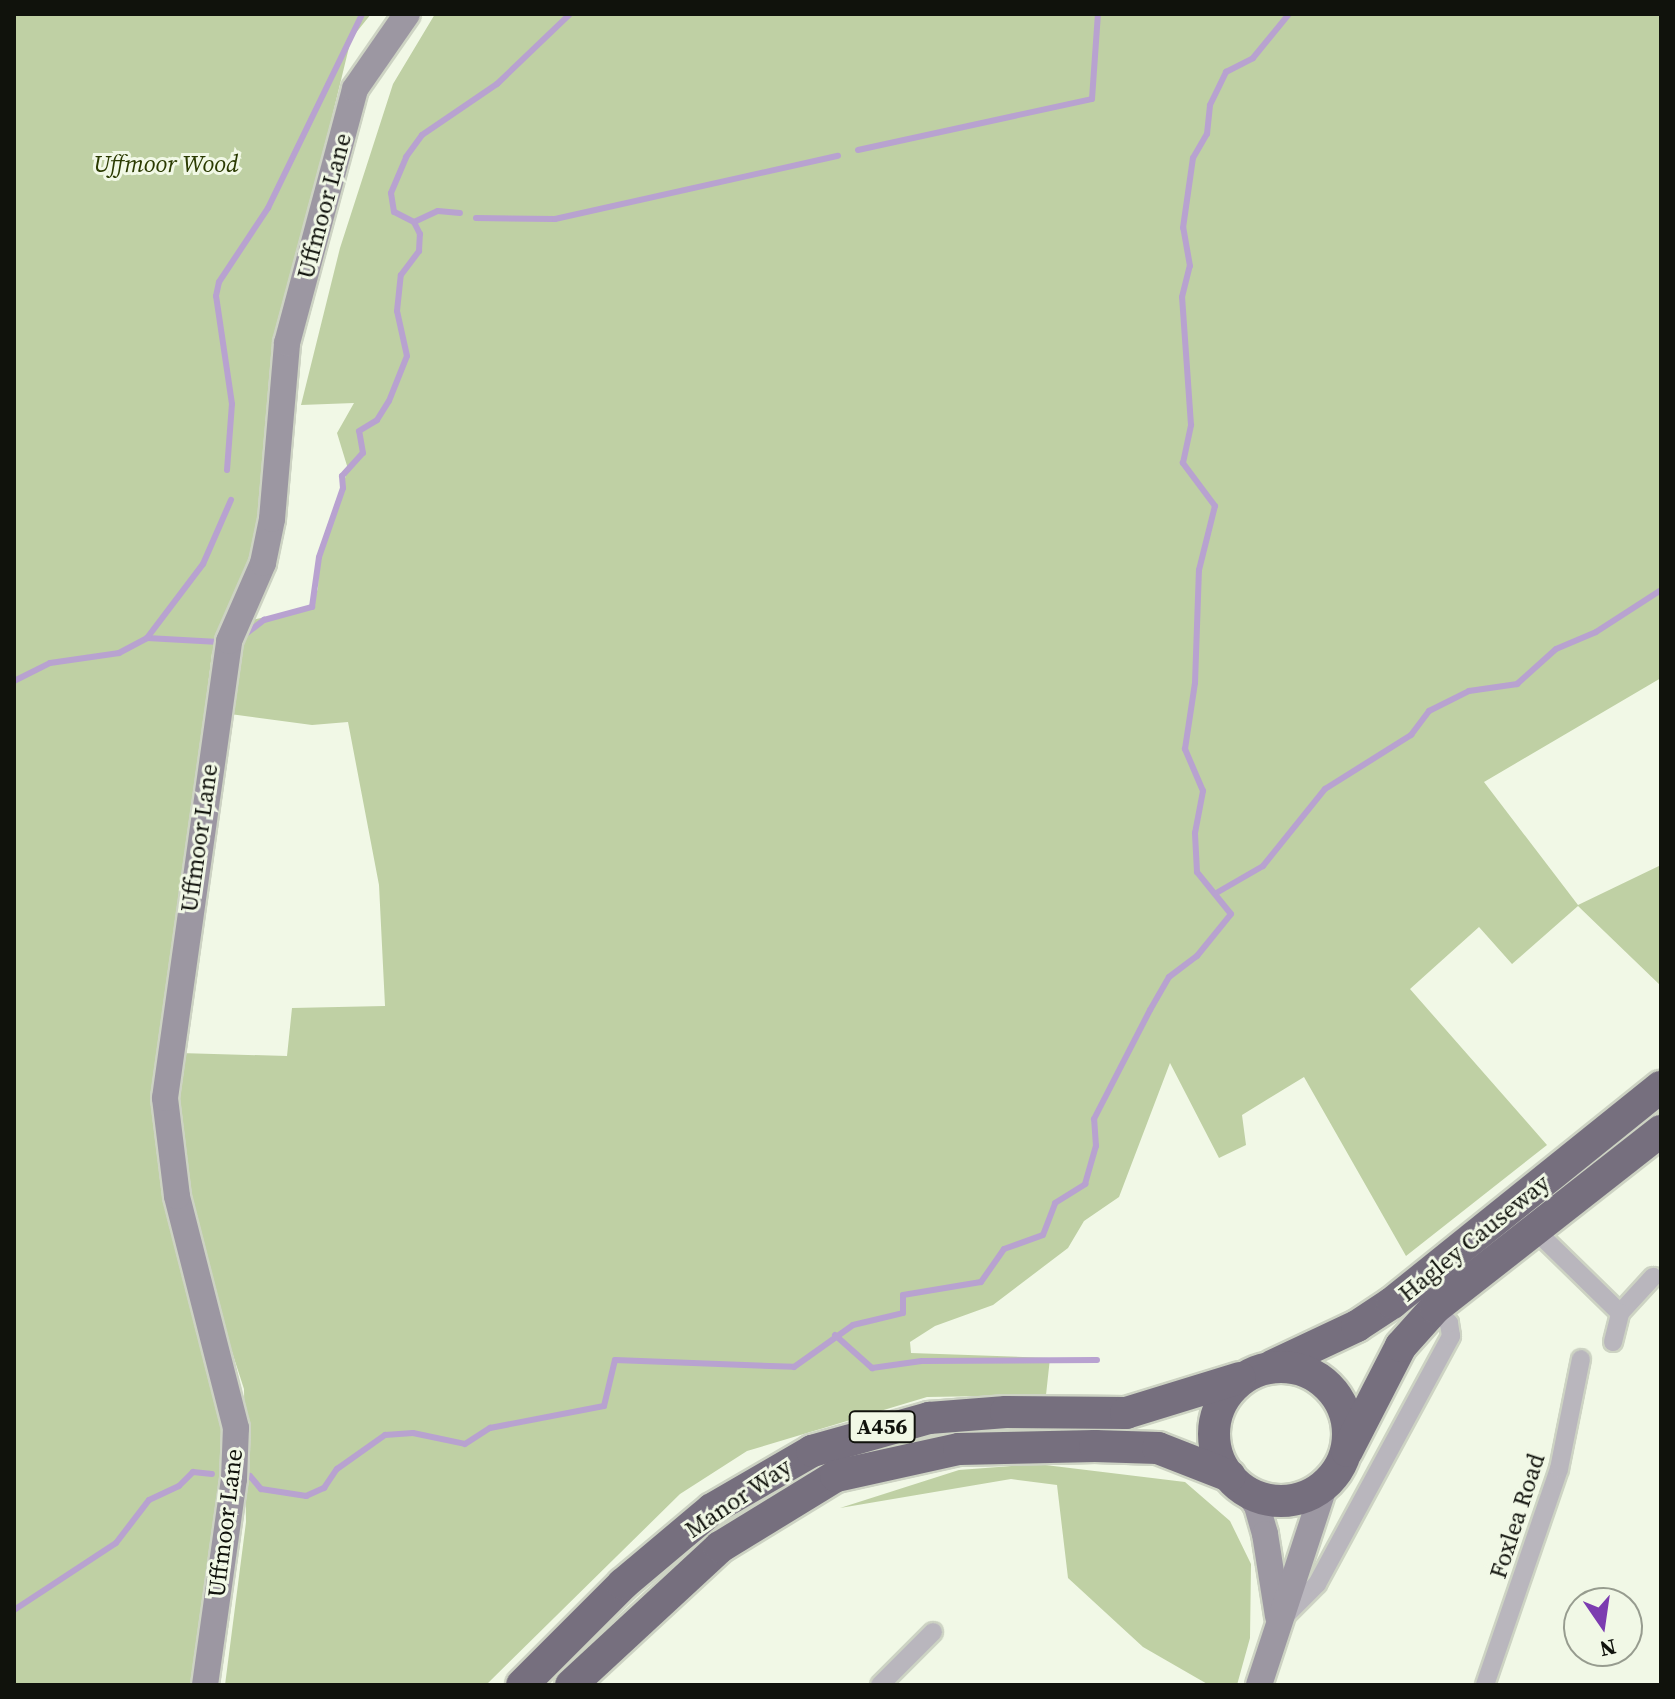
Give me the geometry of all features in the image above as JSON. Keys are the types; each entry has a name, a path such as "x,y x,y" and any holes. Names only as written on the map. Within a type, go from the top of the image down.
{"highway":[{"name":"Hagley Causeway","path":"1272,1366 1357,1326 1392,1303 1661,1087"},
{"name":"Hagley Causeway","path":"1347,1451 1401,1346 1435,1308 1533,1228 1661,1131"},
{"name":"A456","path":"1240,1378 1272,1366"},
{"path":"1272,1366 1300,1371 1328,1386 1340,1401 1348,1427 1347,1451 1323,1490"},
{"path":"1238,1484 1214,1448 1213,1421 1220,1401 1240,1378"},
{"name":"Manor Way","path":"522,1685 623,1584 712,1509 812,1451 929,1418 1006,1412 1126,1413 1240,1378"},
{"name":"Manor Way","path":"571,1685 720,1547 836,1476 959,1449 1095,1446 1158,1448 1238,1484"},
{"name":"A456","path":"1238,1484 1276,1502 1297,1503 1323,1490"}],"street":[{"name":"Uffmoor Lane","path":"205,1685 234,1479 236,1428 177,1196 165,1098 229,641 263,563 272,519 287,343 355,89 407,14"},
{"path":"1533,1228 1620,1313"},
{"path":"1613,1342 1620,1313 1653,1277"},
{"path":"1277,1620 1317,1584 1451,1336 1449,1323 1435,1308"},
{"name":"Foxlea Road","path":"1485,1685 1559,1469 1581,1359"},
{"path":"1238,1484 1257,1506 1265,1534 1277,1620"},
{"path":"1259,1685 1277,1620 1323,1490"},
{"path":"880,1685 933,1632"}],"green space":[{"name":"Uffmoor Wood","path":"14,14 371,14 351,39 270,372 254,558 212,653 157,1100 223,1410 227,1471 195,1685 14,1685"},
{"path":"435,14 1661,14 1661,678 1484,782 1578,905 1661,865 1661,986 1578,906 1512,964 1479,927 1410,989 1547,1145 1406,1256 1304,1077 1242,1115 1246,1145 1219,1158 1170,1063 1119,1197 1084,1221 1068,1248 993,1305 935,1326 910,1342 911,1353 1050,1358 1046,1395 927,1397 747,1451 680,1494 486,1685 225,1685 246,1522 244,1389 201,1256 185,1183 176,1106 180,1053 287,1056 292,1008 385,1006 379,885 348,722 312,725 230,714 235,643 247,621 312,607 318,588 319,557 348,469 337,433 354,403 301,405 340,248 393,84"},
{"path":"1037,1464 1185,1482 1230,1521 1251,1564 1250,1638 1237,1685 1209,1685 1143,1647 1068,1578 1057,1485 1011,1479 840,1508 959,1470"}],"waterway":[{"path":"227,470 232,404 216,296 219,282 268,208 362,14"},
{"path":"242,637 264,620 312,607 319,557 343,488 342,476 363,453 359,431 377,420 389,401 407,356 397,311 401,275 419,251 420,234 414,222 394,212 391,193 406,157 422,135 497,84 570,14"},
{"path":"858,150 1092,99 1098,14"},
{"path":"250,1476 261,1489 306,1496 324,1488 337,1469 385,1435 413,1433 465,1444 490,1428 604,1406 615,1360 794,1367 853,1325 903,1313 903,1295 981,1282 1004,1249 1043,1235 1055,1203 1085,1184 1096,1146 1094,1119 1150,1010 1169,977 1197,956 1231,914 1197,872 1195,833 1203,791 1185,749 1195,683 1199,570 1215,506 1183,463 1191,425 1182,297 1190,266 1183,228 1193,158 1207,134 1210,105 1226,72 1253,58 1289,14"},
{"path":"476,218 555,219 838,156"},
{"path":"414,222 438,211 460,213"},
{"path":"14,681 50,663 119,653 147,638 203,564 231,500"},
{"path":"1218,892 1263,866 1325,789 1411,735 1429,711 1469,691 1517,684 1556,649 1596,632 1661,590"},
{"path":"147,638 219,642"},
{"path":"835,1335 872,1368 922,1361 1097,1360"},
{"path":"14,1610 116,1543 149,1500 179,1486 193,1472 212,1474"}]}
